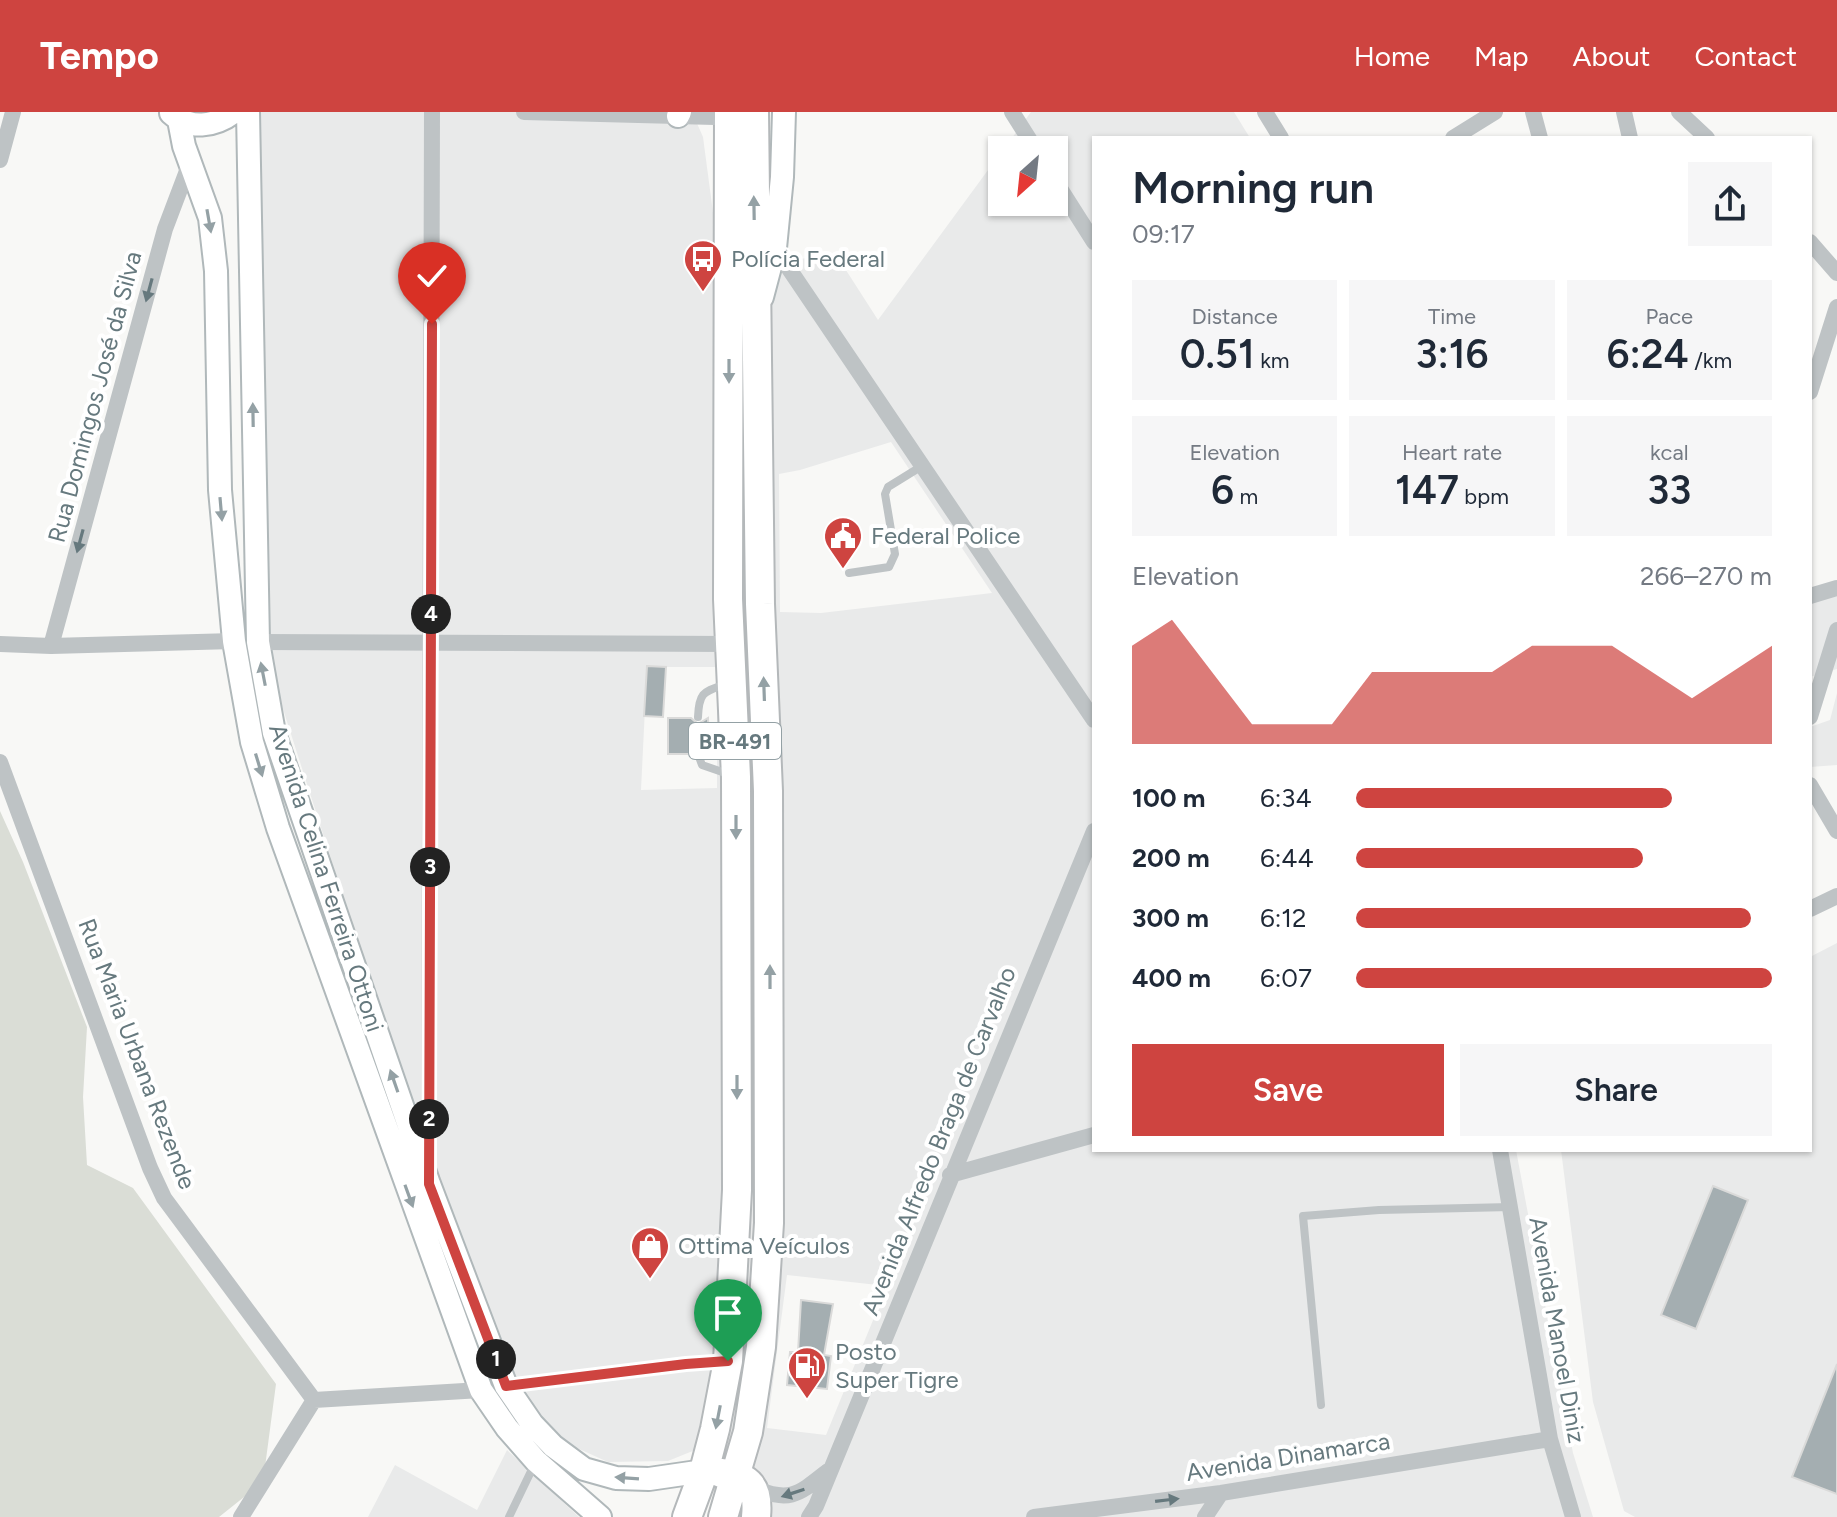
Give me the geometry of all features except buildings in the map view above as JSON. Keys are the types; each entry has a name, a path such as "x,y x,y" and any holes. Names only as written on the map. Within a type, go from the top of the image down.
{"highway":[{"name":"BR-491","path":"723,1517 744,1481 761,1347 769,1223 768,791 760,604 754,112"},
{"name":"BR-491","path":"687,1517 704,1471 728,1361 737,1190 736,777 730,644 727,183 719,114"},
{"path":"704,1471 744,1481 757,1500 756,1517"}],"main road":[{"name":"Avenida Celina Ferreira Ottoni","path":"175,116 200,126 221,122 234,112"},
{"name":"Avenida Celina Ferreira Ottoni","path":"248,112 258,642 274,733 429,1184 506,1386 532,1424 553,1446 584,1469 616,1478 649,1479 704,1471"},
{"path":"757,314 775,248 784,112"},
{"name":"Avenida Celina Ferreira Ottoni","path":"175,116 210,218 216,271 220,490 234,641 252,742 278,828 481,1390 507,1428 536,1461 600,1517"}],"street":[{"path":"0,160 13,112"},
{"path":"429,1184 432,112"},
{"path":"524,112 719,114"},
{"path":"1012,112 1027,136"},
{"path":"1265,112 1280,136"},
{"path":"1456,136 1495,112"},
{"path":"1533,112 1539,136"},
{"path":"1624,112 1630,136"},
{"path":"1679,112 1705,136"},
{"name":"Rua Domingos José da Silva","path":"51,646 165,229 190,163"},
{"path":"1068,201 1092,239"},
{"path":"1812,244 1837,273"},
{"path":"775,248 1092,717"},
{"path":"1812,386 1837,307"},
{"path":"1812,595 1837,588"},
{"path":"1812,711 1837,630"},
{"path":"0,644 51,646 234,641"},
{"path":"258,642 730,644"},
{"name":"Rua Maria Urbana Rezende","path":"0,762 150,1168 164,1198 314,1400"},
{"path":"1812,788 1837,831"},
{"name":"Avenida Alfredo Braga de Carvalho","path":"809,1517 1092,836"},
{"path":"1812,908 1837,896"},
{"path":"950,1175 1092,1136"},
{"name":"Avenida Manoel Diniz","path":"1500,1152 1550,1439 1573,1517"},
{"path":"241,1517 314,1400 481,1390"},
{"name":"Avenida Dinamarca","path":"1034,1517 1221,1493 1550,1439"},
{"path":"744,1481 770,1495 794,1495 830,1470"},
{"path":"1205,1517 1221,1493"}],"lane":[{"path":"849,573 889,567 895,554 885,494 888,487 922,466"},
{"path":"698,717 699,701 704,691 732,681"},
{"path":"698,754 702,765 736,777"},
{"path":"1321,1405 1303,1216 1379,1210 1512,1207"},
{"path":"506,1386 728,1361"},
{"path":"509,1517 536,1461"}],"shaded area":[{"path":"257,112 692,112 703,137 721,273 835,253 878,320 988,170 988,216 1068,216 1068,136 1013,136 1031,112 1234,112 1249,136 1092,136 1092,1152 1516,1152 1573,1453 1593,1517 732,1517 705,1446 668,1461 608,1462 557,1439 503,1371 399,1071 274,681 265,629","holes":["891,442 992,593 821,613 780,612 779,474","647,667 717,667 717,788 641,790","787,1275 887,1286 826,1435 767,1428"]},
{"path":"1837,582 1837,669 1812,676 1812,588"},
{"path":"1837,693 1837,765 1812,767 1812,726 1830,720"},
{"path":"0,811 87,1027 83,1097 87,1165 133,1188 276,1384 263,1482 219,1517 0,1517"},
{"path":"1837,943 1837,1517 1635,1517 1624,1511 1593,1402 1561,1152 1812,1152 1812,956"},
{"path":"507,1450 579,1517 368,1517 395,1465 477,1510"}],"place":[{"name":"Polícia Federal","path":"703,293"},
{"name":"Federal Police","path":"843,570"},
{"name":"Ottima Veículos","path":"650,1280"},
{"name":"Posto Super Tigre","path":"807,1400"}],"route":[{"path":"432,324 429,1184 506,1386 728,1361"}]}
